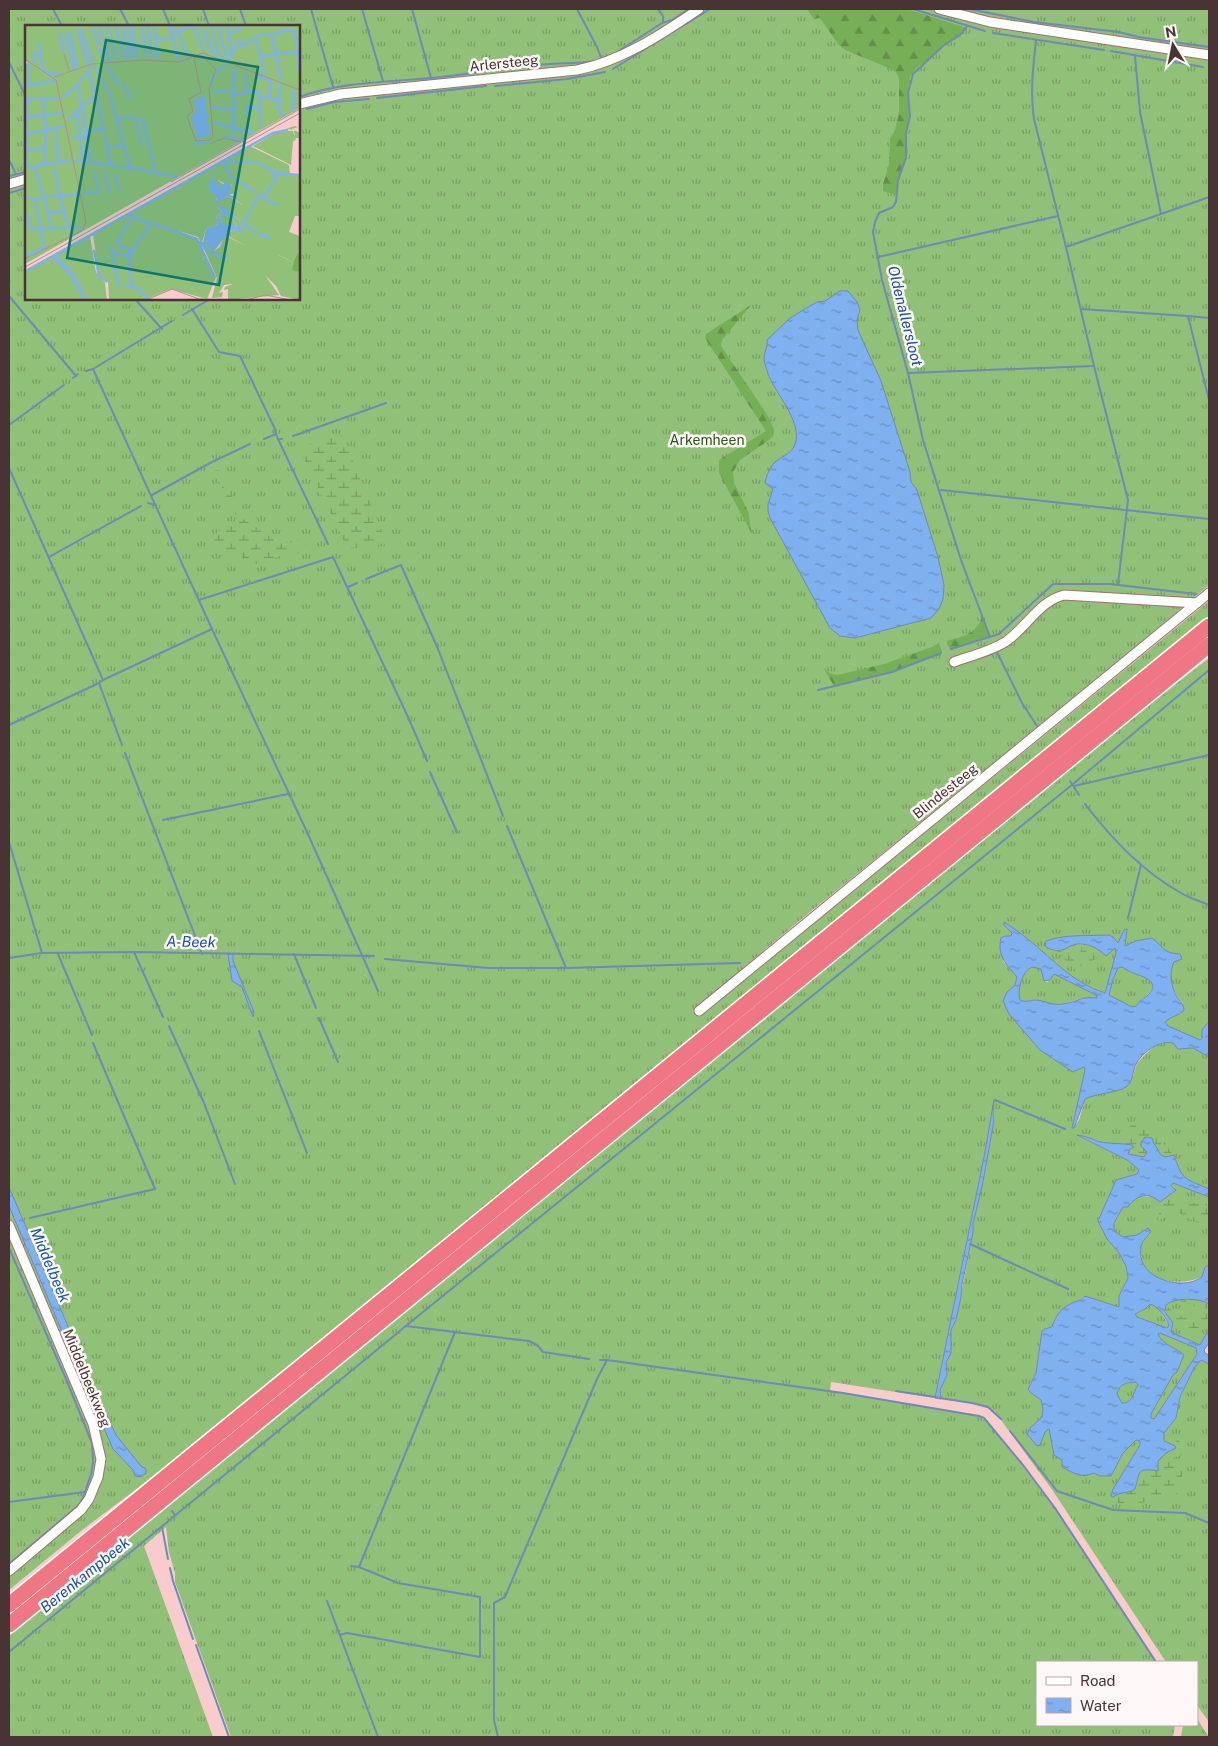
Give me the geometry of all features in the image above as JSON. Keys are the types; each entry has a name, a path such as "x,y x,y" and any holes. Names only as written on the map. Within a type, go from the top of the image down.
{"highway":[{"path":"9,1606 1209,626"},
{"path":"9,1624 1209,645"}],"street":[{"name":"Arlersteeg","path":"300,104 341,94 577,70 597,66 637,47 699,9"},
{"path":"939,9 990,22 1209,55"},
{"path":"9,184 25,179"},
{"name":"Blindesteeg","path":"699,1011 1209,593"},
{"path":"954,662 1006,641 1023,627 1042,605 1054,597 1064,595 1197,603"},
{"name":"Middelbeekweg","path":"9,1225 93,1424 101,1459 96,1486 81,1510 9,1570"}],"green space":[{"name":"Arkemheen","path":"9,9 1209,9 1209,585 1178,611 1177,614 799,921 694,1012 699,1017 1209,601 1209,616 183,1454 82,1530 9,1590 9,1573 82,1507 9,1568"},
{"path":"807,9 907,9 967,28 960,37 945,45 929,60 917,67 910,77 908,87 910,117 905,133 908,152 898,185 897,195 883,191 883,184 889,164 890,139 895,130 899,112 899,78 896,72 845,50 838,44 820,18 814,19"},
{"path":"751,305 722,340 721,346 768,416 774,429 773,436 740,460 733,472 734,483 748,511 752,534 719,473 719,460 766,431 705,338 706,334"},
{"path":"342,435 387,544 348,549 298,447"},
{"path":"219,470 243,519 277,541 290,543 306,538 306,545 259,565 206,539 238,520 214,471"},
{"path":"982,618 989,636 950,650 947,641 972,631"},
{"path":"939,643 942,652 940,655 896,670 834,686 823,667 831,674 837,675 884,664"},
{"path":"1209,658 1209,1021 1202,1030 1202,1038 1197,1040 1168,1026 1165,1022 1169,1018 1181,1013 1183,1003 1174,990 1170,975 1172,964 1180,954 1164,951 1158,943 1136,941 1125,946 1127,929 1124,930 1118,943 1114,939 1073,936 1054,938 1066,947 1077,944 1088,945 1106,956 1113,949 1117,949 1105,993 1074,977 1027,938 1005,923 1004,925 1012,933 1003,961 1017,977 1015,985 1007,992 1061,1063 1073,1072 1084,1067 1085,1070 1073,1128 1079,1120 1085,1099 1095,1094 1114,1091 1133,1076 1137,1063 1154,1046 1168,1042 1173,1043 1178,1049 1193,1048 1209,1057 1209,1189 1182,1176 1175,1157 1078,1136 1127,1160 1139,1170 1137,1174 1116,1180 1107,1239 1119,1253 1126,1266 1128,1278 1119,1296 1119,1307 1085,1296 1055,1318 1052,1327 1042,1331 1036,1373 1030,1384 1031,1393 1041,1400 1042,1417 1030,1428 1028,1434 1031,1439 1049,1428 1051,1436 1100,1476 1111,1476 1123,1453 1136,1440 1140,1441 1140,1445 1113,1489 1111,1496 1175,1446 1164,1441 1164,1433 1176,1418 1180,1397 1194,1368 1201,1360 1209,1364 1209,1722 1198,1706 1198,1661 1165,1661 1051,1488 995,1412 976,1404 941,1399 940,1390 947,1375 946,1362 951,1353 951,1330 956,1320 994,1120 994,1100 935,1398 831,1382 830,1391 979,1416 991,1425 1055,1508 1156,1661 1036,1661 1036,1726 1175,1726 1173,1737 231,1737 175,1582 166,1527 144,1546 213,1737 9,1737 9,1636 1126,723"},
{"path":"1082,944 1099,949 1105,955 1074,969 1057,951 1063,950 1066,947 1072,957 1081,951"},
{"path":"1122,966 1133,973 1145,977 1153,984 1150,992 1136,1006 1132,1007 1109,995 1113,979 1118,968"},
{"path":"1032,967 1041,968 1044,981 1048,982 1054,973 1096,995 1097,999 1082,998 1062,1005 1048,1004 1038,1000 1024,1002 1019,1000 1021,981 1025,972"},
{"path":"1142,1121 1174,1155 1165,1157 1160,1154 1158,1148 1152,1142 1147,1155 1144,1157 1128,1154 1130,1149 1134,1147 1129,1144 1118,1145 1130,1126"},
{"path":"1173,1183 1209,1197 1209,1265 1205,1267 1202,1277 1193,1280 1174,1282 1156,1277 1149,1272 1144,1265 1141,1248 1150,1234 1149,1229 1137,1235 1123,1237 1114,1231 1114,1223 1123,1207 1128,1207 1135,1198 1141,1196 1151,1197 1168,1192 1175,1188 1171,1186"},
{"path":"1164,1199 1209,1206 1209,1225 1195,1222 1174,1210 1158,1221 1160,1202"},
{"path":"1178,1300 1201,1300 1209,1303 1209,1329 1200,1345 1171,1332 1172,1327 1166,1305 1169,1302"},
{"path":"1179,1300 1201,1300 1209,1317 1196,1331 1180,1331 1180,1325 1173,1325 1172,1327 1173,1322 1166,1314 1166,1305 1176,1316 1189,1317 1201,1309"},
{"path":"1150,1304 1158,1307 1169,1326 1167,1328 1137,1317 1135,1314"},
{"path":"1160,1333 1196,1348 1197,1354 1154,1419 1151,1418 1151,1414 1177,1371 1184,1355 1166,1344 1160,1338 1158,1334"},
{"path":"1136,1382 1138,1385 1131,1400 1122,1403 1117,1394 1120,1388 1126,1383"},
{"path":"1164,1433 1178,1437 1183,1454 1169,1460 1184,1468 1177,1495 1135,1504 1119,1504 1113,1497 1120,1492 1131,1492 1136,1485 1140,1472 1151,1470 1166,1453 1176,1448"},
{"path":"1198,1720 1209,1737 1181,1737 1183,1726 1198,1726"}],"water":[{"path":"840,291 848,291 857,302 860,310 857,320 858,330 881,381 910,472 911,482 917,490 938,557 944,585 943,599 939,609 931,618 855,638 840,636 830,628 770,518 768,504 773,489 765,483 768,472 773,464 793,449 796,441 796,433 791,415 772,382 764,362 767,340 789,319 817,302 825,301"},
{"path":"1004,922 1065,971 1083,983 1105,993 1116,953 1115,948 1106,956 1095,948 1082,944 1073,945 1060,951 1054,950 1047,948 1045,945 1046,941 1069,936 1109,935 1118,943 1124,930 1127,929 1125,946 1136,941 1152,938 1166,951 1180,954 1182,959 1174,962 1171,980 1184,1010 1165,1022 1168,1026 1200,1040 1202,1038 1202,1030 1209,1021 1209,1057 1193,1048 1178,1049 1173,1043 1163,1043 1153,1047 1137,1062 1129,1085 1117,1091 1085,1099 1074,1128 1072,1128 1085,1070 1084,1067 1073,1072 1040,1050 1009,1014 1003,1001 1007,992 1015,985 1017,977 1001,955 1001,938 1011,936 1012,933 1004,925","holes":["1032,967 1041,969 1044,981 1050,980 1054,974 1096,995 1097,998 1083,998 1059,1004 1038,1000 1020,1000 1021,981 1025,972","1122,967 1148,979 1153,985 1150,993 1136,1006 1132,1007 1109,995 1118,968"]},
{"path":"228,954 233,954 233,961 254,1012 253,1017 242,987 232,981"},
{"path":"994,1100 994,1120 983,1182 973,1224 961,1297 956,1320 951,1330 951,1353 946,1362 947,1375 940,1390 941,1399 935,1398 985,1152"},
{"path":"1077,1135 1100,1142 1132,1145 1134,1147 1130,1149 1128,1154 1144,1157 1147,1152 1141,1146 1141,1142 1145,1137 1152,1138 1160,1154 1165,1157 1174,1155 1180,1170 1186,1178 1209,1189 1209,1197 1173,1183 1171,1186 1176,1190 1160,1202 1152,1197 1139,1197 1128,1207 1123,1207 1114,1223 1114,1231 1123,1237 1137,1235 1148,1228 1151,1231 1141,1247 1141,1256 1144,1265 1149,1271 1164,1280 1182,1283 1194,1281 1202,1277 1205,1267 1209,1265 1209,1304 1194,1300 1175,1301 1166,1305 1165,1312 1173,1323 1171,1332 1200,1345 1209,1329 1209,1343 1204,1350 1209,1355 1209,1364 1201,1360 1194,1368 1180,1397 1176,1418 1164,1433 1164,1441 1176,1448 1166,1453 1158,1461 1158,1471 1146,1470 1140,1472 1135,1489 1113,1497 1111,1496 1113,1489 1140,1445 1140,1441 1136,1440 1123,1453 1111,1476 1100,1476 1094,1473 1081,1475 1074,1473 1062,1467 1062,1460 1054,1455 1049,1429 1045,1432 1040,1445 1037,1446 1027,1434 1030,1428 1042,1417 1043,1409 1041,1400 1028,1389 1036,1373 1042,1331 1052,1327 1056,1317 1063,1308 1085,1296 1119,1307 1119,1296 1128,1278 1126,1266 1119,1253 1107,1239 1098,1221 1116,1180 1137,1174 1139,1170 1127,1160","holes":["1150,1304 1156,1307 1164,1316 1169,1326 1167,1328 1137,1317 1135,1314","1160,1333 1196,1348 1197,1354 1154,1419 1151,1418 1151,1414 1173,1375 1177,1372 1184,1355 1166,1344 1158,1334","1136,1382 1138,1385 1132,1397 1126,1403 1122,1403 1117,1394 1124,1384"]},
{"path":"9,1187 72,1336 70,1341 66,1341 9,1206"},
{"path":"73,1348 77,1349 116,1435 141,1466 146,1469 146,1473 140,1477 135,1476 133,1470 113,1449 70,1351"}],"waterway":[{"path":"53,9 61,25"},
{"path":"120,9 128,25"},
{"path":"163,9 170,25"},
{"path":"203,9 209,25"},
{"path":"240,9 246,25"},
{"path":"311,9 333,87"},
{"path":"362,9 383,81"},
{"path":"412,9 431,78"},
{"path":"577,9 602,60"},
{"path":"658,9 663,16 663,22"},
{"path":"614,54 662,23 672,20 689,9"},
{"path":"613,69 710,9"},
{"path":"913,9 985,31"},
{"path":"969,9 1034,22 1119,32 1138,37 1209,47"},
{"name":"Oldenallersloot","path":"967,26 962,33 943,46 913,74 908,93 910,116 906,133 906,158 898,180 896,202 893,207 879,213 873,232 882,280 908,373 923,440 961,560 990,637"},
{"path":"993,33 1104,50"},
{"path":"1036,40 1032,89 1034,119 1066,247 1161,214"},
{"path":"1111,51 1203,67"},
{"path":"1135,56 1140,112 1161,214 1209,197"},
{"path":"300,97 351,85 453,76 543,64 596,61"},
{"path":"9,62 25,95"},
{"path":"495,86 567,79 605,72"},
{"path":"377,98 486,86"},
{"path":"307,109 334,102 369,99"},
{"path":"9,160 16,174"},
{"path":"9,176 25,172"},
{"path":"9,193 25,188"},
{"path":"878,257 1058,216"},
{"path":"908,373 1094,366 1066,247"},
{"path":"9,296 76,376"},
{"path":"136,300 162,329"},
{"path":"183,315 208,300"},
{"path":"192,309 219,352 240,356 276,434"},
{"path":"1081,309 1188,316"},
{"path":"1209,318 1188,316 1209,400"},
{"path":"93,369 172,321"},
{"path":"1094,366 1128,500 1118,584"},
{"path":"86,371 93,369 307,832 378,991"},
{"path":"73,378 78,374"},
{"path":"9,425 64,385"},
{"path":"293,436 386,403"},
{"path":"264,439 276,434 278,439"},
{"path":"282,439 278,439 328,544"},
{"path":"152,495 212,462 250,444"},
{"path":"9,468 103,680 99,683 122,745"},
{"path":"941,490 1209,519"},
{"path":"148,503 155,505"},
{"path":"49,557 141,506"},
{"path":"199,600 333,557 427,761"},
{"path":"366,579 401,565 438,649 503,816"},
{"path":"348,587 357,583"},
{"path":"951,649 999,634 1053,584 1110,584 1196,594"},
{"path":"103,680 212,629"},
{"name":"Oldenallersloot","path":"996,650 1022,703 1037,726"},
{"path":"818,690 892,672 941,653"},
{"path":"9,1652 407,1325 1073,784 1209,670"},
{"path":"9,725 99,683"},
{"path":"125,753 202,954"},
{"path":"1074,786 1209,755"},
{"path":"430,772 457,832"},
{"name":"Oldenallersloot","path":"1070,781 1079,795"},
{"path":"163,820 288,794"},
{"name":"Oldenallersloot","path":"1085,804 1117,842 1153,875 1181,893 1209,905"},
{"path":"507,826 566,968"},
{"path":"9,842 42,953"},
{"path":"1128,918 1141,865"},
{"path":"134,952 163,1017"},
{"name":"A-Beek","path":"9,958 42,953 134,952 374,956"},
{"path":"58,954 92,1035"},
{"path":"294,954 316,1008"},
{"name":"A-Beek","path":"385,959 489,968 566,968 740,963"},
{"path":"319,1018 338,1062"},
{"path":"169,1026 204,1103 235,1184"},
{"path":"259,1031 307,1153"},
{"path":"30,1218 155,1189 93,1043"},
{"path":"995,1100 1065,1129"},
{"path":"970,1244 1068,1289"},
{"path":"9,1248 92,1443 93,1463 91,1474 79,1505 9,1564"},
{"path":"406,1326 529,1341 537,1345 543,1352 589,1359"},
{"path":"359,1567 455,1332"},
{"path":"498,1737 494,1720 494,1603 505,1597 597,1379 607,1360 600,1360"},
{"path":"607,1360 843,1393 984,1418 1023,1465 1055,1508 1155,1661"},
{"path":"896,1391 935,1397"},
{"path":"940,1398 988,1407 1001,1419"},
{"path":"1010,1431 1057,1491 1113,1510 1185,1513 1209,1523"},
{"path":"9,1502 85,1492"},
{"name":"Berenkampbeek","path":"172,1511 175,1515"},
{"path":"162,1527 168,1559"},
{"path":"340,1635 347,1633 480,1657 480,1597 398,1583 359,1567 351,1566"},
{"path":"170,1568 193,1639"},
{"path":"327,1601 378,1737"},
{"path":"196,1645 229,1737"}],"water label":[{"name":"Middelbeek","path":"50,1265"}]}
